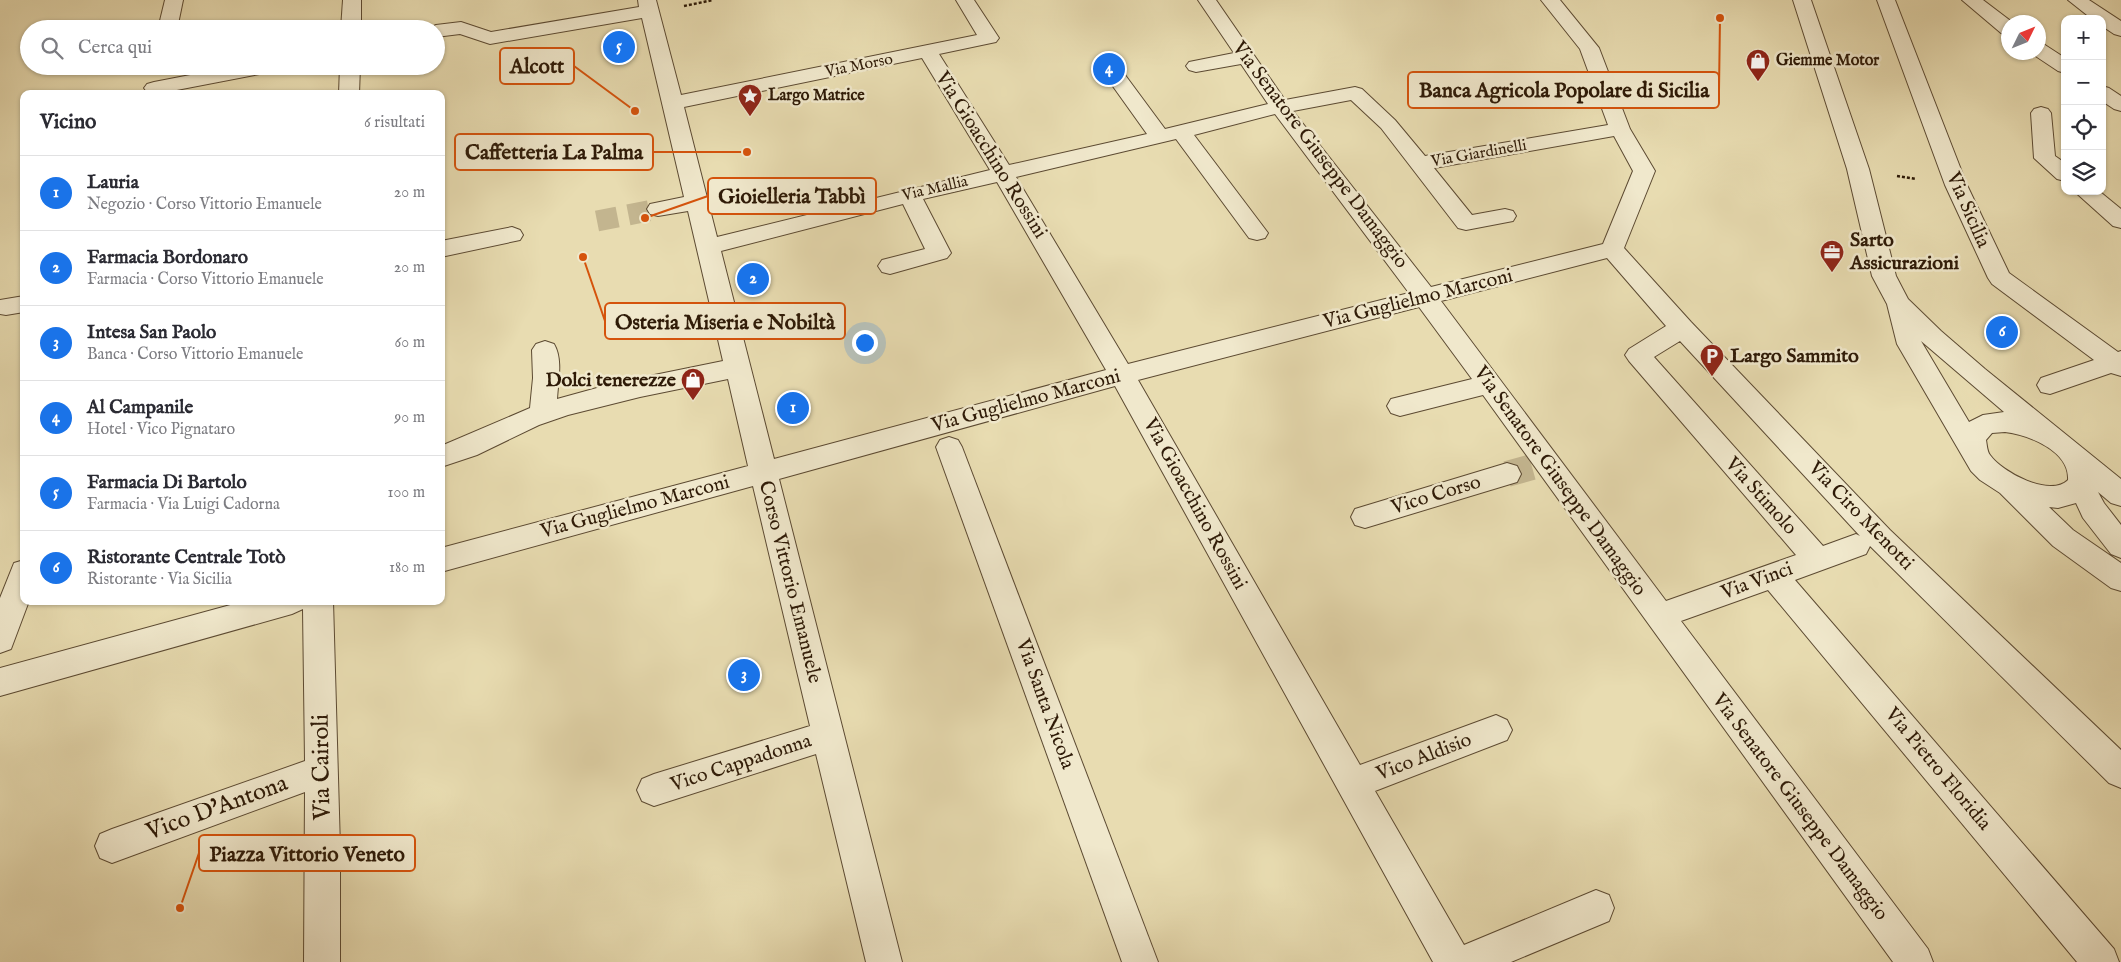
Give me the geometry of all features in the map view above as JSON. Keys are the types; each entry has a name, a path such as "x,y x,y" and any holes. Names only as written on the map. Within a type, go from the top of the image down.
{"street":[{"path":"169,20 174,0"},
{"path":"351,20 352,0"},
{"name":"Via Morso","path":"672,103 989,38 965,0"},
{"name":"Via Senatore Giuseppe Damaggio","path":"1206,0 1280,107 1426,297 1490,384 1543,463 1659,616 1915,962"},
{"path":"1550,0 1589,48 1620,129 1644,171 1612,249"},
{"path":"1802,0 1858,169 1884,276 1899,304 1909,344 1975,454 1988,470 2007,484 2063,538 2121,579"},
{"name":"Via Sicilia","path":"1886,0 1956,185 2000,278 2119,363"},
{"path":"1970,0 2001,24"},
{"path":"2077,0 2121,30"},
{"path":"445,30 461,28 490,38 648,5"},
{"name":"Corso Vittorio Emanuele","path":"648,5 884,962"},
{"name":"Via Gioacchino Rossini","path":"928,52 1004,173 1123,375 1453,962"},
{"path":"2046,54 2061,64"},
{"path":"1196,66 1246,57"},
{"path":"1108,64 1257,232"},
{"path":"153,90 157,75"},
{"path":"158,90 228,75"},
{"path":"349,90 350,75"},
{"name":"Via Giardinelli","path":"1280,107 1355,93 1388,124 1420,164 1620,129"},
{"path":"2106,95 2121,105"},
{"name":"Via Mallia","path":"708,247 910,195 1171,135 1280,107"},
{"path":"2041,112 2044,158 2061,171"},
{"path":"1420,164 1466,224 1505,216"},
{"path":"890,266 939,253 910,195"},
{"path":"2090,195 2121,221"},
{"path":"658,209 696,202"},
{"path":"445,248 512,235"},
{"name":"Via Guglielmo Marconi","path":"445,559 1123,375 1612,249"},
{"name":"Via Ciro Menotti","path":"1612,249 1682,328 1880,538 2121,772"},
{"path":"1899,304 1932,337 1976,376 2121,495"},
{"name":"Via Stimolo","path":"1682,328 1638,355 1818,560"},
{"path":"542,414 546,378 545,350"},
{"path":"2050,385 2119,363"},
{"path":"445,456 460,452 542,414 610,394 737,368"},
{"path":"1400,406 1490,384"},
{"path":"1975,454 1973,440 1979,428 1993,422 2013,422 2035,429 2064,447 2082,470 2081,484 2094,510 2121,546"},
{"name":"Via Santa Nicola","path":"949,447 1140,962"},
{"name":"Vico Corso","path":"1365,517 1507,474"},
{"path":"2007,484 2030,494 2053,497 2121,520"},
{"path":"2053,497 2071,494 2081,484"},
{"name":"Via Vinci","path":"1659,616 1856,546"},
{"name":"Via Pietro Floridia","path":"1774,576 2102,962"},
{"path":"0,640 20,583"},
{"path":"0,682 278,605"},
{"name":"Via Cairoli","path":"318,605 323,848 322,962"},
{"name":"Vico Aldisio","path":"1352,784 1496,730"},
{"name":"Vico Cappadonna","path":"654,790 828,735"},
{"name":"Vico D'Antona","path":"112,846 322,770"},
{"path":"1468,962 1596,908"}],"path":[{"path":"680,6 713,0"},
{"path":"1858,169 1956,185"}],"tunnel":[{"path":"597,221 658,209"},
{"path":"1507,474 1539,465"}],"place":[{"name":"Banca Agricola Popolare di Sicilia","path":"1720,18"},
{"name":"Farmacia Di Bartolo","path":"619,47"},
{"name":"Al Campanile","path":"1109,69"},
{"name":"Giemme Motor","path":"1758,82"},
{"name":"Alcott","path":"635,111"},
{"name":"Largo Matrice","path":"750,117"},
{"name":"Caffetteria La Palma","path":"747,152"},
{"name":"Gioielleria Tabbì","path":"645,218"},
{"name":"Osteria Miseria e Nobiltà","path":"583,257"},
{"name":"Sarto Assicurazioni","path":"1832,273"},
{"name":"Farmacia Bordonaro","path":"753,279"},
{"name":"Ristorante Centrale Totò","path":"2002,332"},
{"name":"Largo Sammito","path":"1712,377"},
{"name":"Dolci tenerezze","path":"693,401"},
{"name":"Lauria","path":"793,408"},
{"name":"Intesa San Paolo","path":"744,675"},
{"name":"Piazza Vittorio Veneto","path":"180,908"}]}
